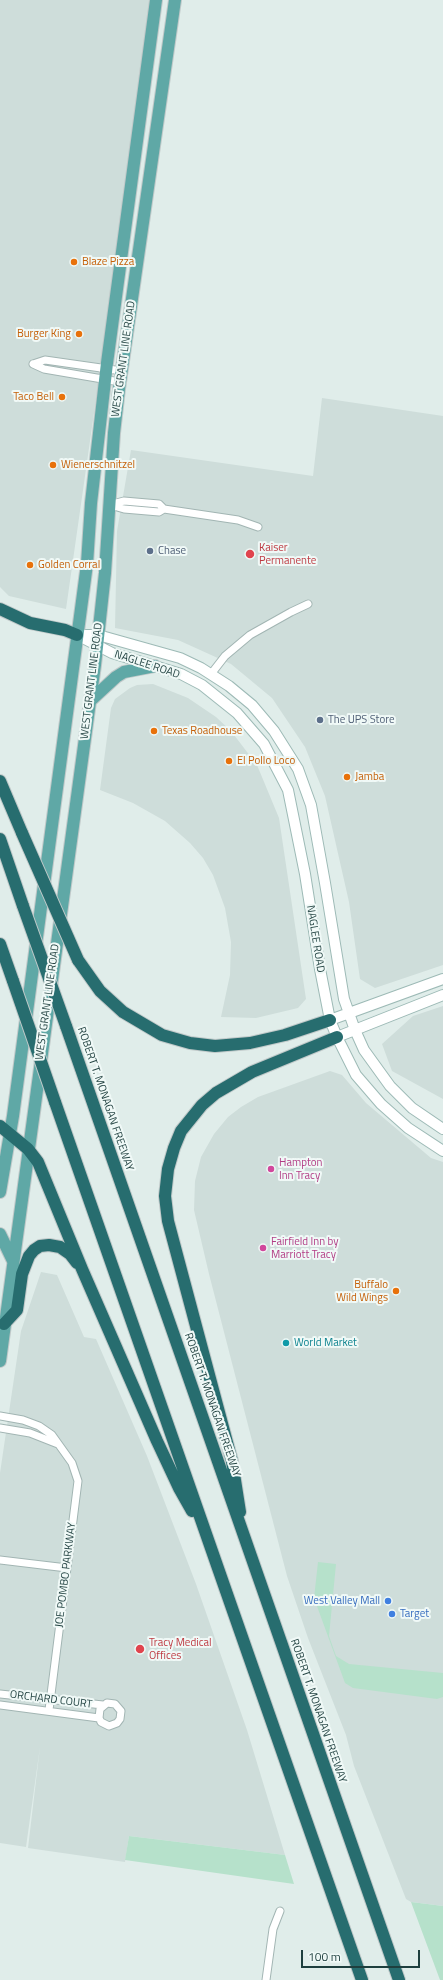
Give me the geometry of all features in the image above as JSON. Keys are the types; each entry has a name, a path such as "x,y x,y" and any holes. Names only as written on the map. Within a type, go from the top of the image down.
{"highway":[{"path":"0,609 30,623 65,630 77,635"},
{"path":"0,781 78,960 92,982 123,1012 162,1035 190,1043 215,1046 250,1043 285,1035 330,1020"},
{"name":"ROBERT T. MONAGAN FREEWAY","path":"0,839 399,1980"},
{"path":"0,944 362,1980"},
{"path":"241,1528 238,1494 232,1461 168,1221 165,1196 168,1170 174,1148 181,1131 202,1106 216,1093 252,1072 337,1037"},
{"path":"5,1130 28,1149 41,1169 82,1269 176,1481 205,1533"},
{"path":"4,1324 17,1310 22,1274 29,1256 34,1250 40,1246 49,1245 60,1247 70,1254 82,1269"}],"main road":[{"name":"WEST GRANT LINE ROAD","path":"0,1192 5,1130 87,564 91,503 106,374 156,0"},
{"name":"WEST GRANT LINE ROAD","path":"0,1361 97,647 114,433 121,376 175,0"},
{"name":"NAGLEE ROAD","path":"77,635 98,635 180,658 211,674 229,686 252,705 274,731 298,768 310,806 325,883 344,999 348,1014 364,1050 390,1086 412,1108 443,1129"},
{"name":"NAGLEE ROAD","path":"77,635 97,647 119,656 180,674 202,686 232,708 264,744 282,775 288,790 296,823 330,1020 337,1037 356,1075 381,1104 408,1128 443,1151"},
{"path":"90,700 116,677 124,672 155,666"},
{"path":"330,1020 443,979"},
{"path":"337,1037 443,995"},
{"path":"0,1234 14,1262"}],"street":[{"path":"45,360 121,376 44,369 33,364 45,360"},
{"path":"109,505 124,501 159,504 164,509 238,520 258,527"},
{"path":"211,674 226,656 250,635 308,604"},
{"name":"JOE POMBO PARKWAY","path":"0,1416 24,1420 39,1426 52,1435 72,1463 78,1482 49,1710"},
{"path":"0,1428 30,1433 58,1444"},
{"path":"0,1560 67,1568"},
{"name":"ORCHARD COURT","path":"0,1694 103,1706"},
{"path":"0,1705 49,1710 99,1718 109,1726 117,1723 120,1719 121,1711 119,1707 111,1703 100,1709 99,1718"},
{"path":"266,1980 273,1929 280,1911"}],"shaded area":[{"path":"0,0 153,0 66,609 9,596 0,587"},
{"path":"322,398 443,416 443,965 375,988 360,979 349,902 325,796 305,747 272,698 231,664 178,640 115,628 117,531 131,450 313,476"},
{"path":"153,684 188,698 216,717 231,731 257,765 279,818 306,999 298,1008 256,1018 221,1017 230,975 231,942 225,908 213,875 203,858 190,843 165,821 133,803 100,790 111,708 115,699 130,688 137,685"},
{"path":"443,1006 443,1099 392,1071 382,1044 413,1016"},
{"name":"West Valley Mall","path":"330,1071 342,1075 366,1103 431,1158 443,1162 443,1906 411,1902 406,1899 354,1766 346,1735 308,1638 287,1576 209,1274 194,1210 195,1181 201,1157 214,1134 228,1117 258,1097"},
{"path":"41,1272 57,1275 84,1337 96,1339 147,1456 196,1584 247,1730 285,1855 129,1836 125,1862 28,1848 40,1747 26,1847 0,1843 0,1473 21,1331"}],"green space":[{"path":"318,1562 336,1564 329,1636 336,1656 349,1664 443,1673 443,1697 437,1699 353,1688 345,1683 314,1598"},
{"path":"129,1836 285,1855 294,1884 125,1860"},
{"path":"411,1902 443,1906 443,1980 440,1980"}],"place":[{"name":"Blaze Pizza","path":"74,262"},
{"name":"Burger King","path":"79,334"},
{"name":"Taco Bell","path":"62,397"},
{"name":"Wienerschnitzel","path":"53,465"},
{"name":"Chase","path":"150,551"},
{"name":"Kaiser Permanente","path":"250,554"},
{"name":"Golden Corral","path":"30,565"},
{"name":"The UPS Store","path":"320,720"},
{"name":"Texas Roadhouse","path":"154,731"},
{"name":"El Pollo Loco","path":"229,761"},
{"name":"Jamba","path":"347,777"},
{"name":"Hampton Inn Tracy","path":"271,1169"},
{"name":"Fairfield Inn by Marriott Tracy","path":"263,1248"},
{"name":"Buffalo Wild Wings","path":"396,1291"},
{"name":"World Market","path":"286,1343"},
{"name":"West Valley Mall","path":"388,1601"},
{"name":"Target","path":"392,1614"},
{"name":"Tracy Medical Offices","path":"140,1649"}]}
